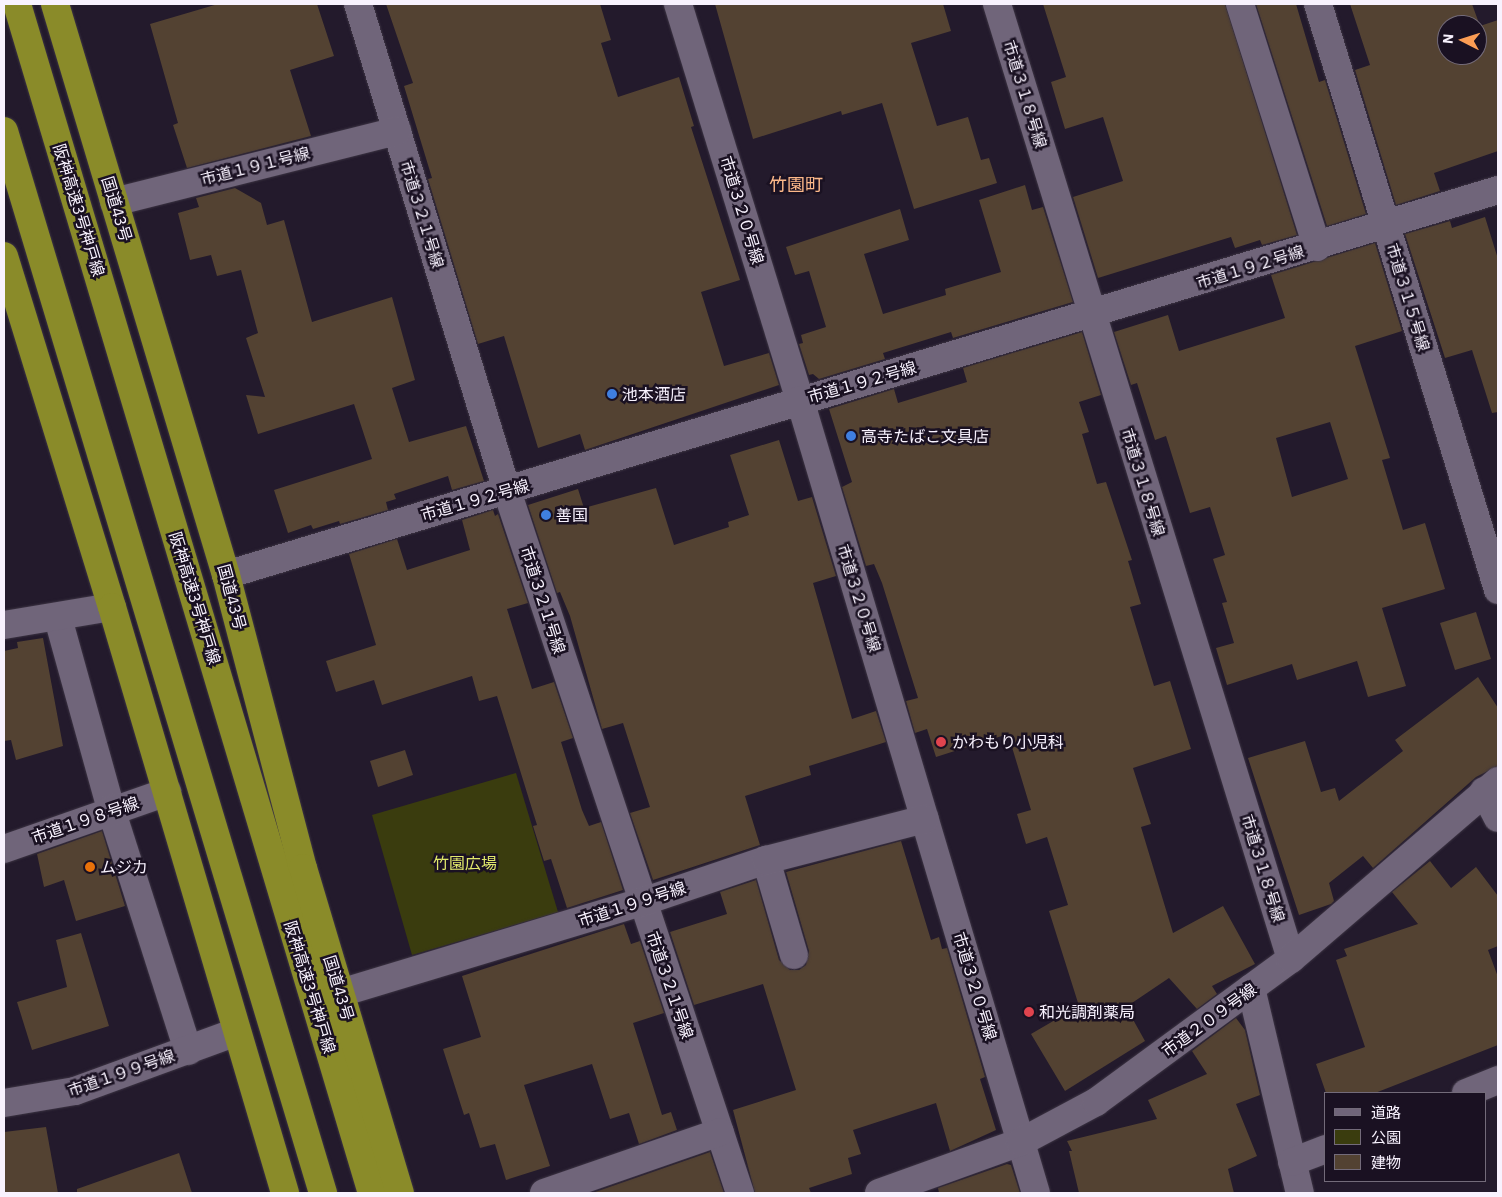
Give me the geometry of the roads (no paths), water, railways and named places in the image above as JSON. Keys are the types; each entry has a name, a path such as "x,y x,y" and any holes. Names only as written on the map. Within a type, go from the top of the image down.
{"highway":[{"name":"阪神高速3号神戸線","path":"18,4 372,1193"},
{"name":"国道43号","path":"55,4 226,575 303,868 400,1193"},
{"path":"4,131 324,1193"},
{"path":"4,256 112,607 285,1193"}],"street":[{"name":"市道３２１号線","path":"358,4 507,491 740,1193"},
{"name":"市道３２０号線","path":"678,4 800,400 1036,1193"},
{"name":"市道３１８号線","path":"997,4 1091,314 1292,959"},
{"path":"1240,4 1317,247"},
{"name":"市道３１５号線","path":"1318,4 1498,590"},
{"name":"市道１９１号線","path":"114,202 396,131"},
{"name":"市道１９２号線","path":"226,575 507,491 800,400 1317,247 1498,190"},
{"path":"4,625 58,618 112,607"},
{"path":"58,618 111,809 188,1051"},
{"path":"1491,786 1498,818"},
{"name":"市道２０９号線","path":"879,1193 1021,1142 1096,1102 1292,959 1491,786"},
{"name":"市道１９８号線","path":"4,849 111,809 167,792"},
{"name":"市道１９９号線","path":"340,993 642,902 766,860 925,819"},
{"path":"766,860 794,954"},
{"path":"1251,988 1300,1193"},
{"name":"市道１９９号線","path":"4,1103 75,1091 236,1032"},
{"path":"1468,1092 1498,1080"},
{"path":"544,1193 720,1132"},
{"path":"1292,1162 1324,1150"}],"place":[{"name":"池本酒店","path":"612,394"},
{"name":"高寺たばこ文具店","path":"851,436"},
{"name":"善国","path":"546,515"},
{"name":"かわもり小児科","path":"941,742"},
{"name":"ムジカ","path":"90,867"},
{"name":"和光調剤薬局","path":"1029,1012"}],"district":[{"name":"竹園町","path":"796,185"}],"park label":[{"name":"竹園広場","path":"465,863"}]}
